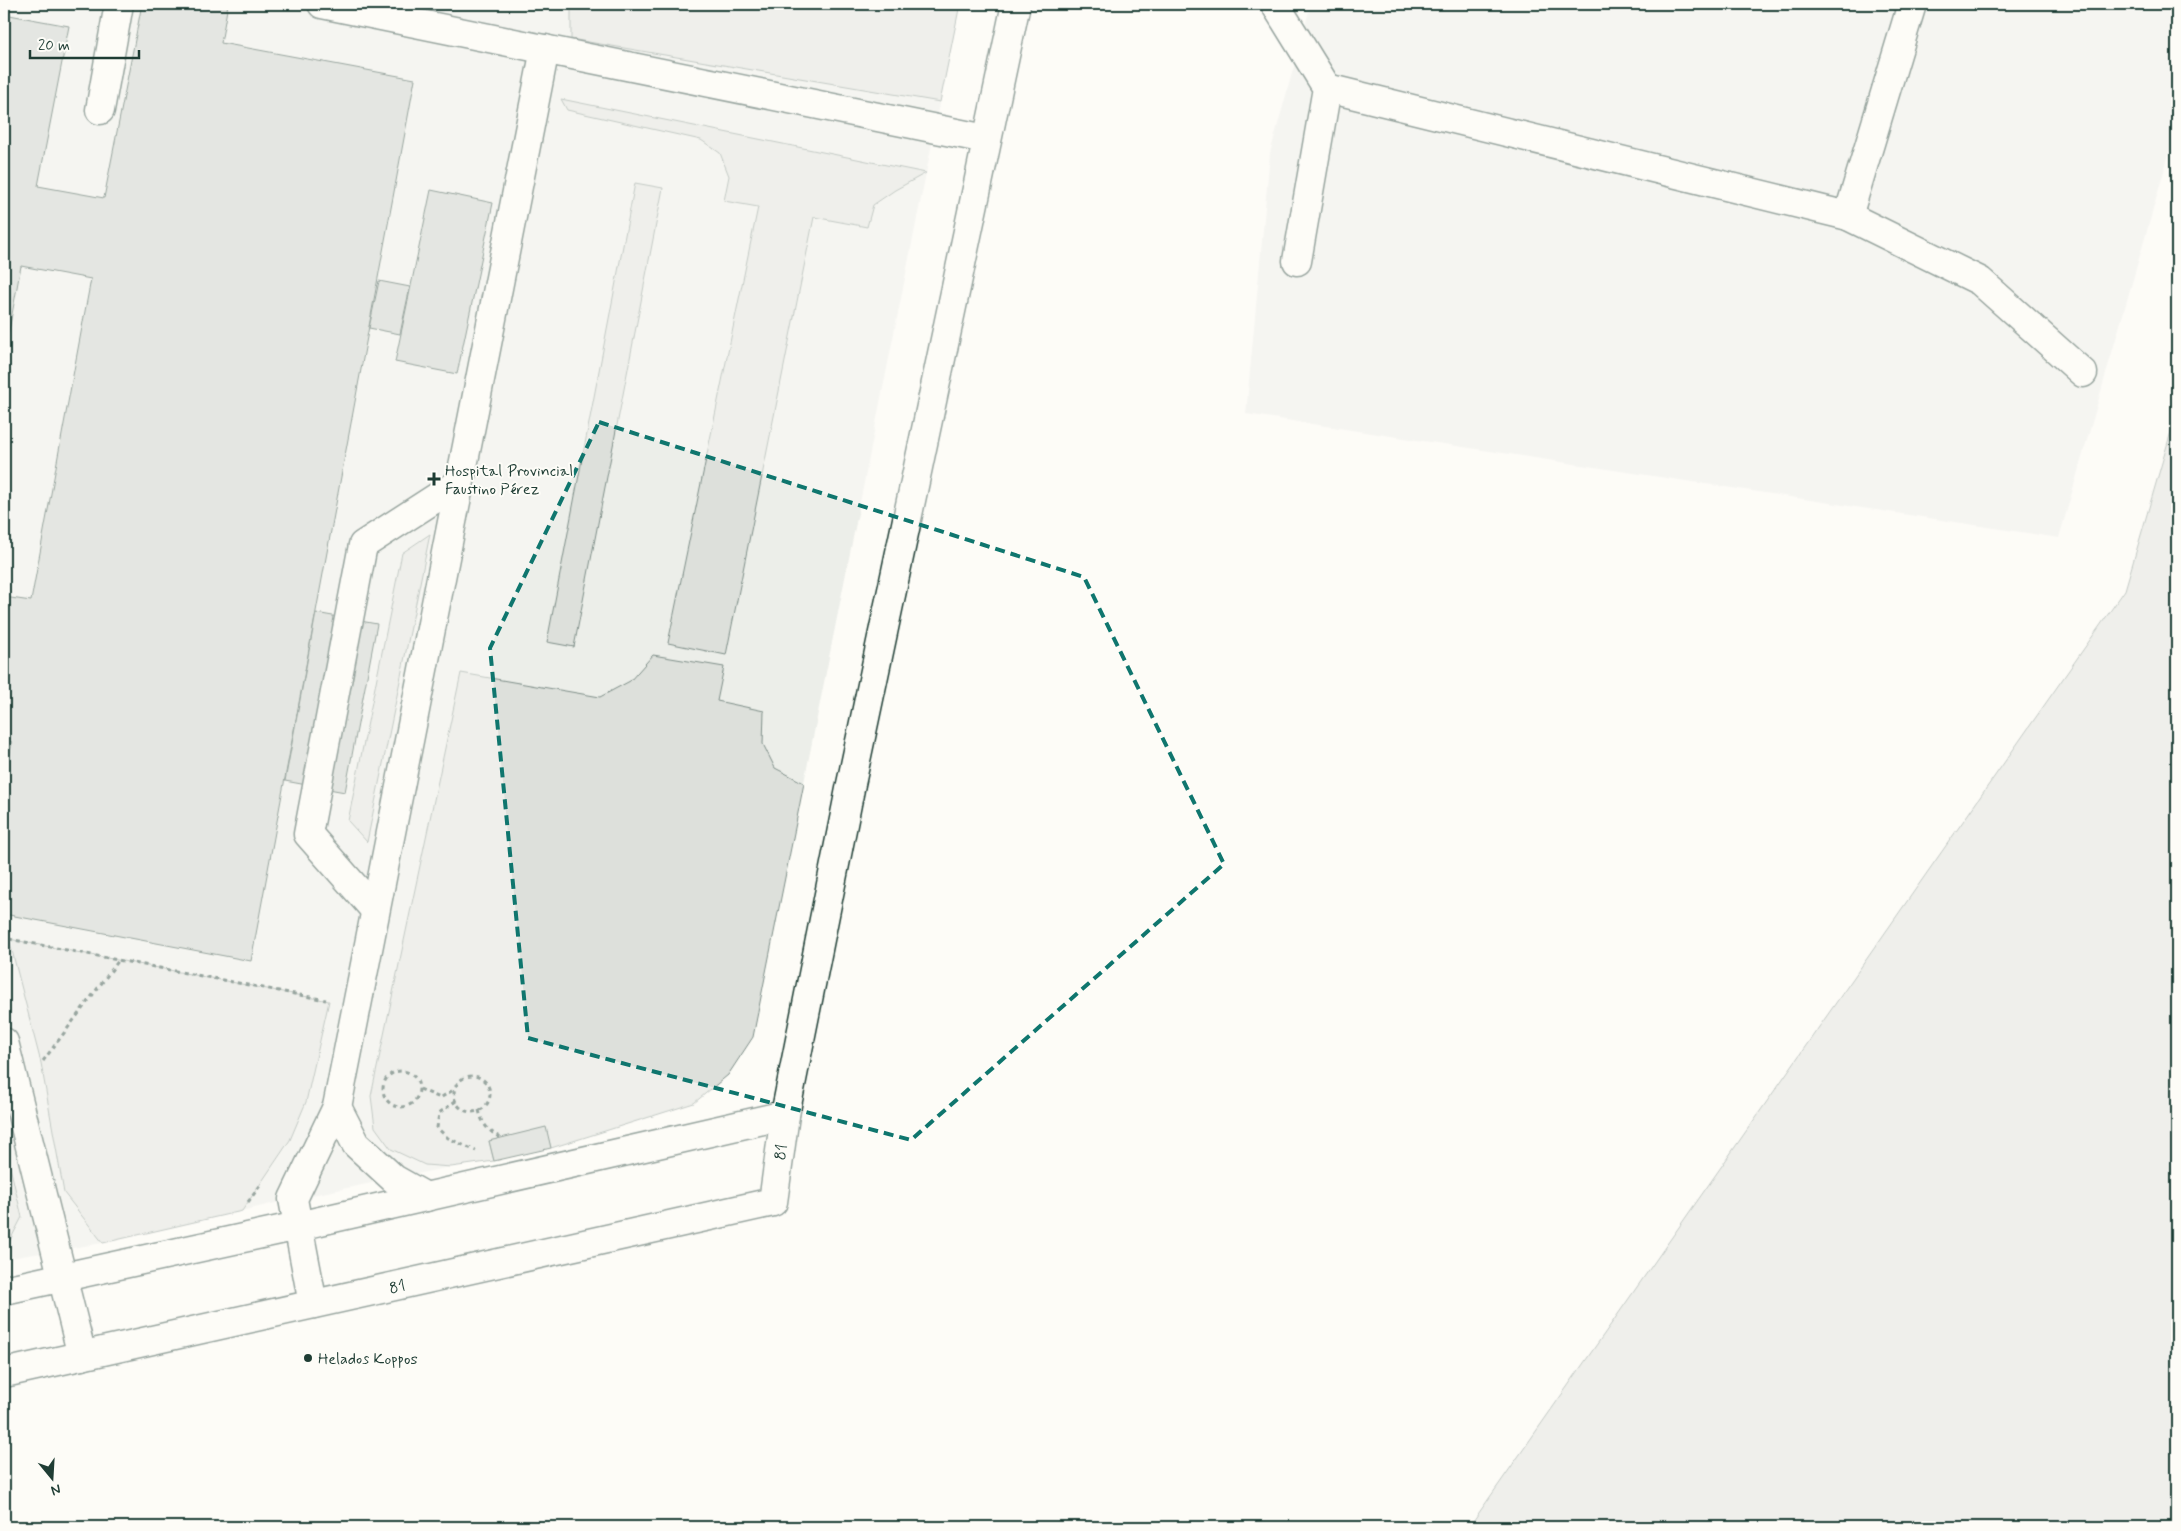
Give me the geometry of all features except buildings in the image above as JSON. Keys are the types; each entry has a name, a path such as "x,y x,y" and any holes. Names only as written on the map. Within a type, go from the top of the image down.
{"street":[{"path":"100,110 119,4"},
{"path":"322,4 417,13 545,49 986,139"},
{"path":"785,1115 855,764 1016,4"},
{"path":"1275,4 1327,88 1297,261"},
{"path":"1848,216 1912,4"},
{"path":"313,1304 293,1199 337,1107 545,49"},
{"path":"1327,88 1848,216 1980,281 2082,373"},
{"path":"376,910 308,834 363,545 459,483"},
{"path":"4,1042 82,1356"},
{"path":"337,1107 356,1144 394,1179 426,1197"},
{"name":"81","path":"4,1290 298,1226 785,1115 773,1202 4,1373"}],"path":[{"path":"9,939 329,1001"},
{"path":"41,1063 119,960"},
{"path":"420,1089 416,1101 405,1107 388,1102 383,1091 386,1080 395,1073 400,1072 412,1074 416,1078 420,1089 440,1098 455,1089 462,1079 473,1076 484,1080 490,1090 490,1097 484,1107 479,1110 469,1111 456,1101 455,1089"},
{"path":"456,1101 438,1114 437,1128 448,1138 479,1153"},
{"path":"479,1110 481,1122 490,1133 500,1138"},
{"path":"247,1204 267,1176"}],"highlighted area":[{"path":"599,422 1084,577 1224,864 911,1140 528,1038 490,648"}],"shaded area":[{"name":"Hospital Provincial Faustino Pérez","path":"4,4 960,4 753,1037 728,1075 694,1103 545,1128 489,1141 494,1161 451,1167 293,1199 103,1243 4,1259"},
{"path":"571,4 960,4 940,102 571,39"},
{"path":"1311,4 2177,4 2177,126 2059,538 1246,414 1270,153"},
{"path":"561,99 926,173 873,205 867,227 814,217 726,655 668,643 758,207 724,201 729,176 720,153 701,140 567,110"},
{"path":"635,183 663,188 574,647 547,642"},
{"path":"2177,411 2177,1527 1469,1527 2125,590"},
{"path":"430,534 367,842 348,821 402,553"},
{"path":"653,655 724,667 717,701 764,711 763,744 775,768 804,783 753,1037 728,1075 694,1103 551,1148 545,1128 489,1141 494,1161 451,1167 425,1165 391,1149 375,1127 371,1096 461,673 600,697 630,681"},
{"path":"9,939 329,1001 306,1102 290,1140 242,1211 103,1243 64,1193 41,1063"},
{"path":"4,1142 22,1217 4,1252"}],"place":[{"name":"Hospital Provincial Faustino Pérez","path":"434,479"},
{"name":"Helados Koppos","path":"308,1358"}]}
